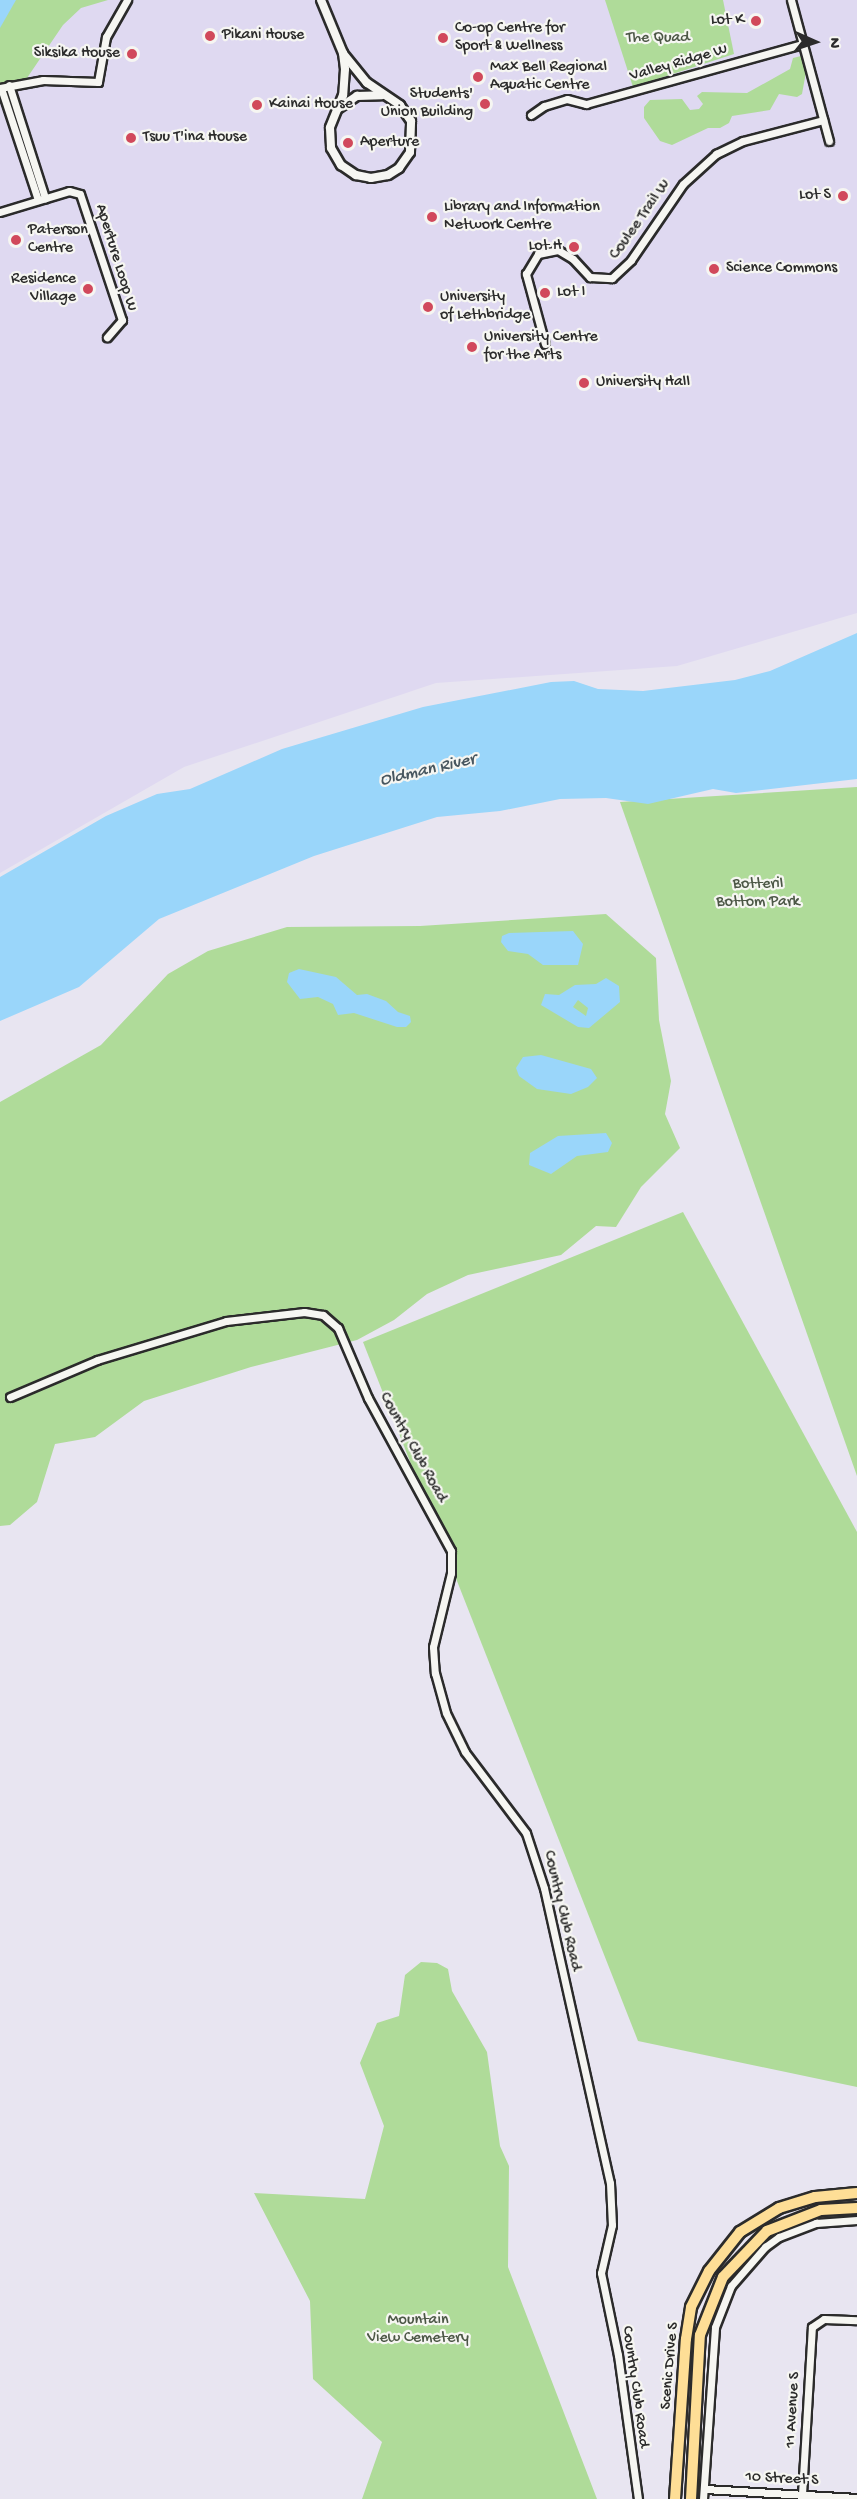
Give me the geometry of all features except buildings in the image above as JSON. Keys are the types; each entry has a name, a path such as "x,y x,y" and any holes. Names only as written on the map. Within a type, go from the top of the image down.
{"main road":[{"name":"Scenic Drive S","path":"675,2499 691,2307 709,2271 740,2232 779,2208 815,2197 857,2193"},
{"name":"Scenic Drive S","path":"691,2499 700,2335 723,2277 767,2231 821,2210 857,2208"}],"street":[{"path":"42,199 0,88 43,80 98,81 106,38 127,0"},
{"path":"321,0 343,53 359,75 408,114 413,134 405,162 388,175 363,178 341,165 331,148 333,118 345,82 343,53"},
{"path":"790,0 829,141"},
{"name":"Valley Ridge W","path":"531,115 544,106 567,99 586,104 803,44"},
{"path":"9,85 42,199"},
{"path":"333,118 357,96 385,96"},
{"name":"Coulee Trail W","path":"545,344 526,274 538,254 558,250 573,259 590,277 612,279 630,260 683,184 711,157 743,141 823,120"},
{"name":"Aperture Loop W","path":"0,212 69,191 82,198 122,320 107,337"},
{"name":"Country Club Road","path":"10,1397 97,1360 226,1321 304,1312 323,1315 338,1328 368,1398 451,1551 451,1574 434,1647 435,1673 446,1713 465,1752 526,1833 544,1888 576,2045 610,2183 612,2225 601,2273 618,2355 638,2499"},
{"path":"703,2499 715,2327 731,2286 765,2247 780,2237 816,2223 857,2220"},
{"name":"11 Avenue S","path":"802,2494 812,2327 824,2319 857,2320"},
{"name":"10 Street S","path":"705,2489 857,2498"}],"shaded area":[{"name":"University of Lethbridge","path":"0,0 857,0 857,613 677,666 436,683 184,767 0,873"}],"green space":[{"path":"0,0 108,0 81,8 63,25 27,78 0,85"},
{"name":"The Quad","path":"605,0 723,0 734,54 633,87"},
{"path":"801,56 806,72 802,94 797,97 779,94 770,110 732,116 729,123 720,128 708,128 672,145 660,141 644,118 644,107 650,100 682,99 690,110 699,109 703,104 697,96 702,92 747,93 790,69 793,58"},
{"name":"Botteril Bottom Park","path":"857,787 857,1476 620,802"},
{"path":"606,914 656,958 659,1020 671,1081 665,1114 680,1148 641,1187 616,1227 596,1226 561,1255 468,1275 427,1294 394,1320 357,1340 251,1367 144,1401 95,1437 55,1444 37,1502 10,1525 0,1526 0,1102 101,1045 168,974 208,951 287,927 420,926"},
{"path":"683,1212 857,1532 857,2087 638,2041 363,1342"},
{"name":"Mountain View Cemetery","path":"421,1962 437,1963 448,1969 452,1991 487,2052 500,2146 509,2166 508,2267 597,2499 362,2499 382,2442 313,2379 310,2301 254,2193 365,2199 384,2126 360,2063 377,2023 399,2016 405,1975"}],"water":[{"path":"0,0 16,0 0,28"},
{"name":"Oldman River","path":"857,633 857,779 736,793 713,789 648,804 606,798 560,799 500,811 437,817 314,856 159,919 79,987 0,1021 0,877 106,816 157,794 190,789 282,749 423,707 551,682 574,681 598,689 643,691 735,680 770,671"},
{"path":"573,931 583,944 578,965 543,965 528,954 508,951 501,942 502,936 509,933"},
{"path":"299,969 336,977 357,995 367,994 386,1001 398,1012 410,1016 411,1022 406,1027 397,1027 354,1013 338,1015 333,1004 318,997 300,999 287,982 289,973"},
{"path":"606,978 619,986 620,1002 589,1028 578,1027 541,1005 545,994 559,995 575,985 596,984","holes":["578,1000 588,1008 586,1016 573,1007"]},
{"path":"541,1055 591,1069 597,1078 588,1087 571,1094 537,1089 519,1076 516,1068 523,1057"},
{"path":"606,1133 612,1143 608,1152 577,1156 551,1174 529,1165 530,1153 558,1136"}],"place":[{"name":"Lot K","path":"756,21"},
{"name":"Pikani House","path":"210,36"},
{"name":"Co-op Centre for Sport & Wellness","path":"443,38"},
{"name":"Siksika House","path":"132,54"},
{"name":"Max Bell Regional Aquatic Centre","path":"478,77"},
{"name":"Students' Union Building","path":"485,104"},
{"name":"Kainai House","path":"257,105"},
{"name":"Tsuu T'ina House","path":"131,138"},
{"name":"Aperture","path":"348,143"},
{"name":"Lot S","path":"843,196"},
{"name":"Library and Information Network Centre","path":"432,217"},
{"name":"Paterson Centre","path":"16,240"},
{"name":"Lot H","path":"574,247"},
{"name":"Science Commons","path":"714,269"},
{"name":"Residence Village","path":"88,289"},
{"name":"Lot I","path":"545,293"},
{"name":"University of Lethbridge","path":"428,307"},
{"name":"University Centre for the Arts","path":"472,347"},
{"name":"University Hall","path":"584,383"}]}
